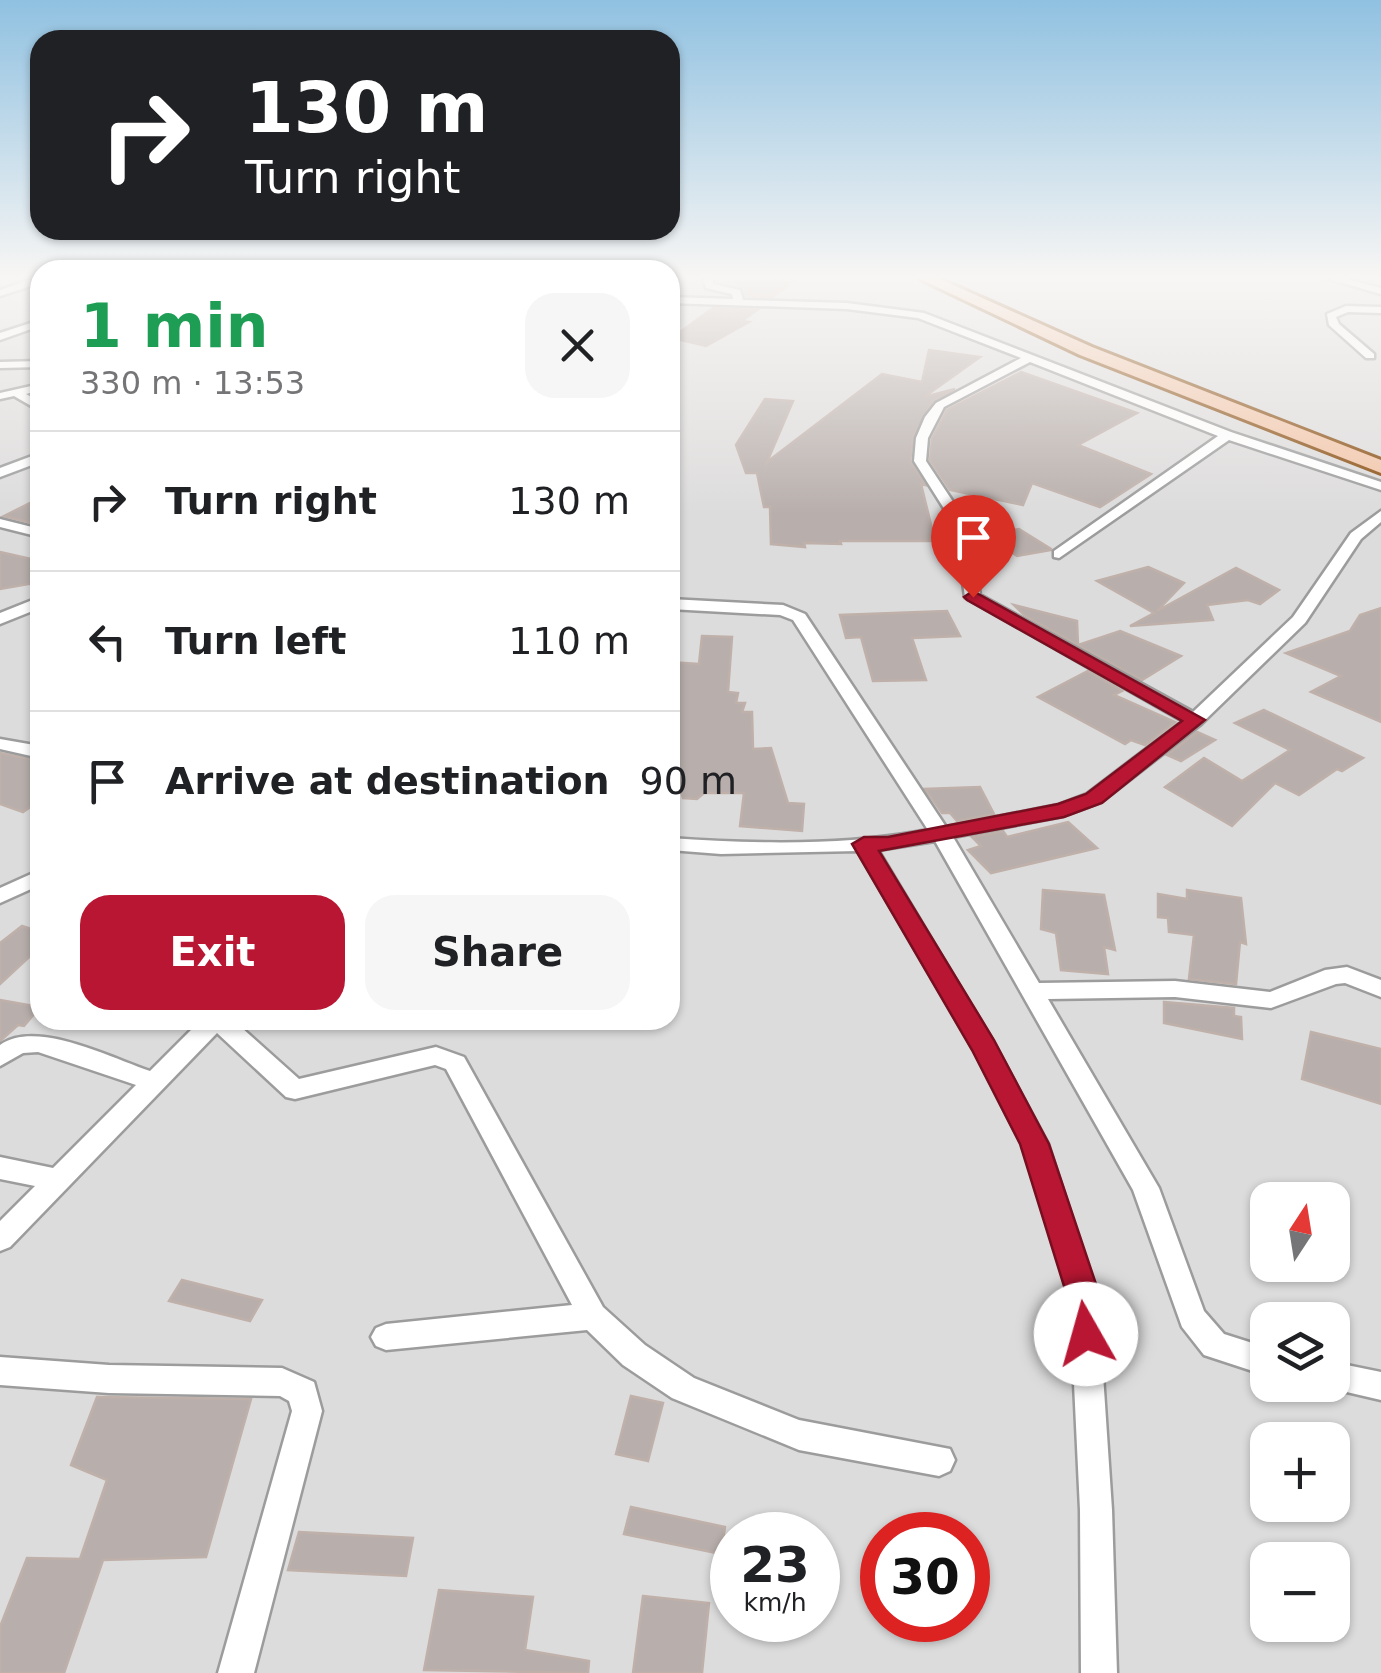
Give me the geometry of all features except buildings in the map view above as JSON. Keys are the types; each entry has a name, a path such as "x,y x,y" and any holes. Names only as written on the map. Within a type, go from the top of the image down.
{"main road":[{"path":"1101,357 1381,467"},
{"path":"1136,357 1364,440"}],"street":[{"path":"1195,720 973,597 962,526 920,461 929,416 940,405 1029,358 1227,435 1381,486"},
{"path":"0,364 30,364"},
{"path":"0,396 30,389"},
{"path":"15,392 30,401"},
{"path":"1059,554 1227,435"},
{"path":"0,473 30,461"},
{"path":"680,845 721,848 864,844 941,834 1064,810 1094,798 1195,720 1299,620 1356,536 1381,516"},
{"path":"0,524 30,531"},
{"path":"680,605 783,610 799,617 941,834 1146,1188 1192,1318 1214,1345 1250,1356"},
{"path":"0,618 30,606"},
{"path":"0,744 30,750"},
{"path":"864,844 985,1048 1035,1144 1084,1299 1096,1510 1098,1673"},
{"path":"0,896 30,882"},
{"path":"1032,991 1175,989 1271,1000 1333,976 1347,975 1381,988"},
{"path":"0,1239 206,1030"},
{"path":"227,1030 295,1090 436,1056 456,1063 593,1316 634,1355 682,1388 800,1435 939,1460"},
{"path":"0,1057 18,1044 39,1043 156,1082"},
{"path":"0,1168 61,1180"},
{"path":"386,1337 593,1316"},
{"path":"0,1371 109,1379 282,1382 303,1392 307,1411 236,1673"},
{"path":"1350,1380 1381,1386"}],"shaded area":[{"path":"0,357 30,357 30,1030 680,1030 680,357 1381,357 1381,1673 0,1673"}],"route":[{"path":"973,597 1195,720 1094,798 1064,810 888,844 864,844 985,1048 1035,1144 1084,1299 1086,1334"}]}
